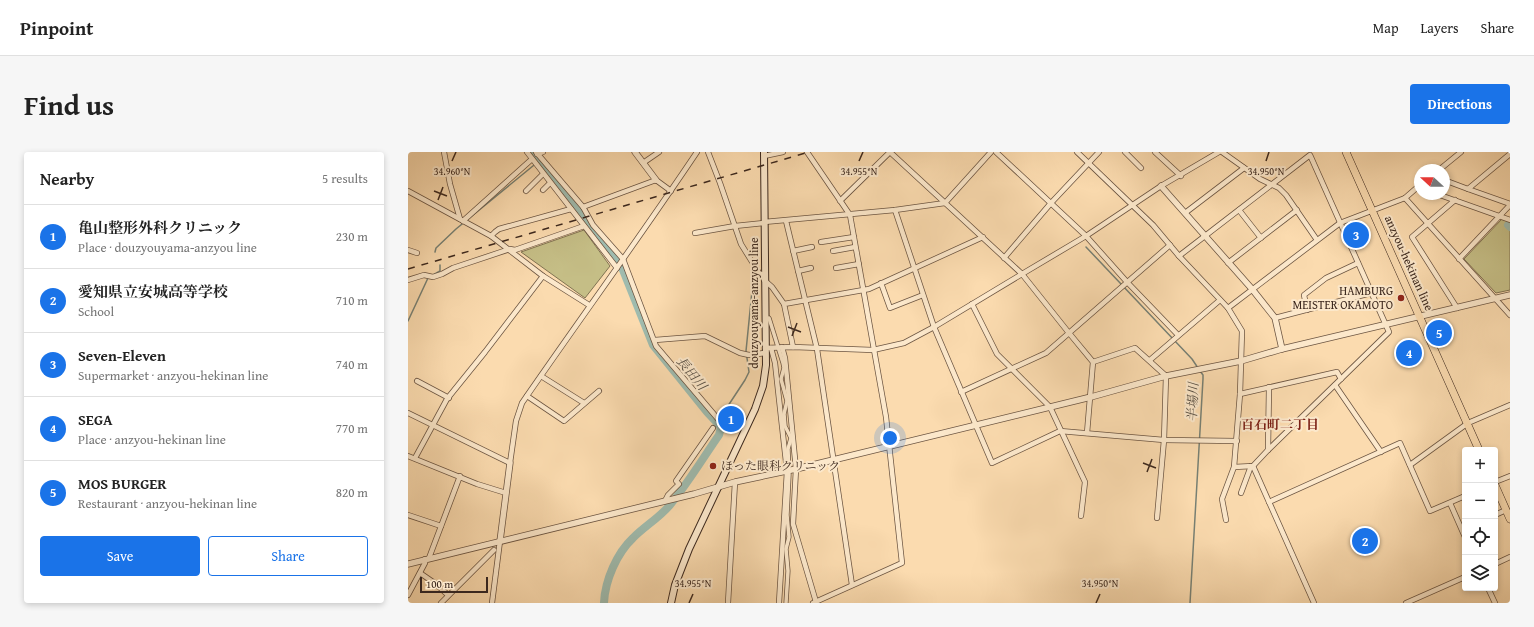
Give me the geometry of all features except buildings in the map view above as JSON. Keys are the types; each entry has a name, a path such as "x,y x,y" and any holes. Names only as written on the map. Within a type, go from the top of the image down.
{"main road":[{"name":"anzyou-hekinan line","path":"1346,152 1478,447"},
{"name":"douzyouyama-anzyou line","path":"671,603 680,570 754,409 763,386 766,370 767,350 764,277 764,154"},
{"path":"1498,491 1510,519"}],"street":[{"path":"444,152 450,184 461,220"},
{"path":"527,152 617,267"},
{"path":"536,153 543,152"},
{"path":"635,152 656,180 670,191"},
{"path":"643,162 659,152"},
{"path":"494,602 510,463 516,421 522,403 697,152"},
{"path":"708,152 746,252 759,273 772,286 784,304 793,347"},
{"path":"764,154 783,152"},
{"path":"769,318 785,358 796,469 793,524 815,602 902,563 889,446 850,215 807,152"},
{"path":"840,202 890,152 983,237 1022,274 1094,362 1086,433"},
{"path":"696,233 735,226 850,215 945,203 992,152"},
{"path":"996,152 1086,236 1127,282 1178,335"},
{"path":"1077,152 1133,204 1153,225 1179,256 1228,308 1242,331 1240,394 1234,467 1222,499 1226,520"},
{"path":"1004,258 1051,203 1099,152"},
{"path":"1125,152 1141,168"},
{"path":"1154,152 1181,176"},
{"path":"654,340 706,336 740,353 746,354 780,347 873,350 904,343 934,327 1086,236 1161,186 1221,152 1244,168 1279,188 1297,210 1317,240"},
{"path":"1446,164 1461,152"},
{"path":"536,153 583,207 593,225 622,260 656,346 718,420"},
{"path":"1468,189 1510,154"},
{"path":"1179,256 1310,155 1389,332 1252,466 1241,494"},
{"path":"461,220 532,159"},
{"path":"1185,213 1244,168"},
{"path":"526,191 544,174"},
{"path":"583,207 656,180"},
{"path":"543,190 550,182"},
{"path":"1450,182 1510,205 1459,259"},
{"path":"1161,186 1252,289 1275,318 1282,349"},
{"path":"408,190 491,236 510,249 543,276 589,305"},
{"path":"1228,308 1340,223 1405,198 1414,191"},
{"path":"1405,198 1510,315"},
{"path":"1450,198 1510,220"},
{"path":"1455,200 1412,237 1457,308"},
{"path":"491,236 499,229 571,209"},
{"path":"895,210 934,327 992,463 1060,431 1164,440 1236,442"},
{"path":"1239,210 1261,238"},
{"path":"1228,263 1297,210"},
{"path":"786,221 817,348 852,585"},
{"path":"408,280 424,275 433,277 453,268 510,249 515,250 584,226"},
{"path":"821,242 854,237"},
{"path":"784,304 863,290 983,237"},
{"path":"961,392 1046,353 1170,245"},
{"path":"793,251 812,247"},
{"path":"833,251 856,247"},
{"path":"408,250 418,253"},
{"path":"1307,310 1304,295 1326,278 1358,263"},
{"path":"836,268 859,264"},
{"path":"798,271 812,268"},
{"path":"415,458 449,398 543,276"},
{"path":"881,283 890,308 923,294"},
{"path":"1275,318 1371,293"},
{"path":"408,564 694,494 735,482 788,471 1050,407 1166,376 1241,361 1282,349 1510,295"},
{"path":"1150,360 1220,300"},
{"path":"972,304 997,354 1050,407 1084,482 1081,516"},
{"path":"780,347 784,368 781,384 787,400 784,414 785,426 791,438 788,449 787,515 789,537 786,549 788,571 786,603"},
{"path":"1094,362 1136,348 1166,376 1164,440 1157,518"},
{"path":"767,350 775,363 788,471 779,603"},
{"path":"1240,394 1337,372 1341,379"},
{"path":"541,376 584,403"},
{"path":"416,381 449,398"},
{"path":"1335,385 1381,452"},
{"path":"1268,450 1269,387"},
{"path":"527,396 564,421 599,391"},
{"path":"1410,466 1468,423 1510,405"},
{"path":"408,413 510,463"},
{"path":"665,501 668,495 679,484 676,481 713,428"},
{"path":"1269,502 1400,443 1430,511 1462,497"},
{"path":"408,456 490,489 506,493"},
{"path":"1234,467 1252,466"},
{"path":"1252,466 1314,603"},
{"path":"408,595 427,559 460,476"},
{"path":"1497,483 1510,476"},
{"path":"728,603 735,482"},
{"path":"1450,503 1462,526"},
{"path":"1498,513 1506,510"},
{"path":"408,515 441,526"},
{"path":"441,603 494,550"},
{"path":"1498,563 1510,557"},
{"path":"420,573 436,584 448,595"},
{"path":"1406,603 1462,578"},
{"path":"1489,591 1495,603"}],"shaded area":[{"path":"1502,219 1510,222 1510,290 1496,293 1464,259"},
{"path":"584,230 610,266 585,298 521,252"}],"waterway":[{"name":"長田川","path":"532,152 617,258 653,345 707,412 721,427 719,435 670,505 633,538 622,551 609,576 604,603"},
{"path":"435,252 436,248 456,229 539,161"},
{"name":"半場川","path":"1086,247 1192,359 1198,368"},
{"path":"433,275 440,271 440,265"},
{"path":"408,321 428,278"},
{"path":"721,427 722,415 749,372 746,351 753,281"},
{"name":"半場川","path":"1190,603 1203,379 1203,375 1200,371"}],"railway":[{"path":"408,269 809,152"}],"place":[{"name":"Seven-Eleven","path":"1356,235"},
{"name":"HAMBURG MEISTER OKAMOTO","path":"1401,298"},
{"name":"MOS BURGER","path":"1439,333"},
{"name":"SEGA","path":"1409,353"},
{"name":"亀山整形外科クリニック","path":"731,419"},
{"name":"ほった眼科クリニック","path":"713,466"},
{"name":"愛知県立安城高等学校","path":"1365,541"}],"district":[{"name":"百石町二丁目","path":"1280,424"}]}
